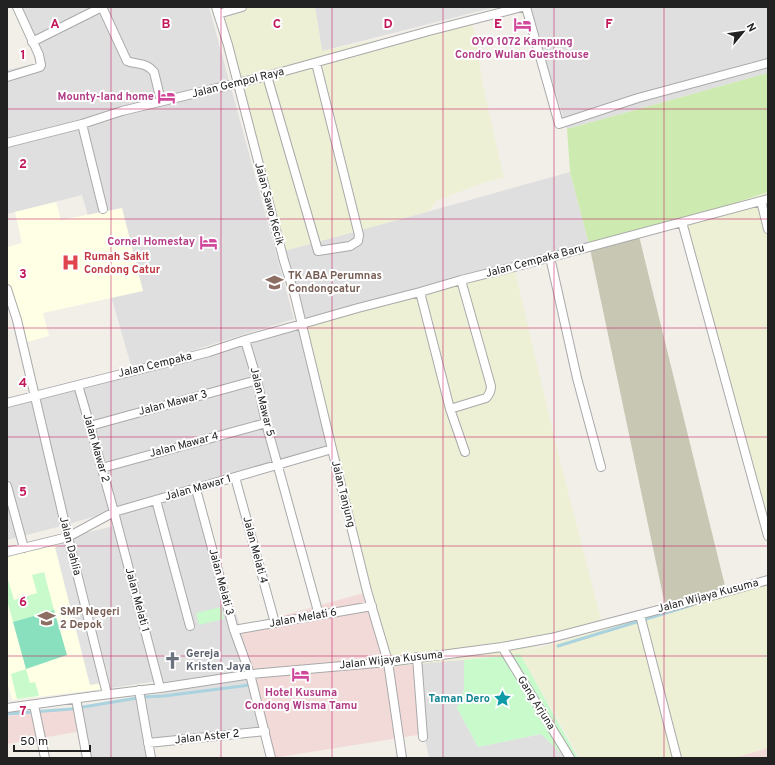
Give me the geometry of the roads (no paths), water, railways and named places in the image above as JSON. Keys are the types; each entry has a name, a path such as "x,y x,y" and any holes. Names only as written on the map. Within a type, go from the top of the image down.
{"street":[{"path":"7,76 40,67 41,65 41,61 17,7"},
{"path":"32,42 102,7 127,61 146,65 154,72 161,101"},
{"path":"217,10 242,7"},
{"name":"Jalan Gempol Raya","path":"7,143 82,124 122,111 267,76 522,7"},
{"path":"526,7 559,124 638,98 768,63"},
{"name":"Jalan Sawo Kecik","path":"217,10 228,45 284,261 302,324"},
{"path":"267,76 318,251 350,246 358,241 359,235 316,63"},
{"path":"82,124 104,209"},
{"path":"764,200 768,229"},
{"name":"Jalan Cempaka Baru","path":"302,324 461,280 764,200"},
{"path":"682,222 768,536"},
{"path":"550,257 577,378 601,467"},
{"path":"450,409 486,398 491,391 491,386 461,280"},
{"name":"Jalan Dahlia","path":"7,288 17,320 29,373 36,396 68,537 107,694"},
{"path":"420,292 450,409 465,452"},
{"name":"Jalan Cempaka","path":"7,403 210,352 245,340 302,324"},
{"name":"Jalan Tanjung","path":"302,324 367,591 388,662 402,758"},
{"name":"Jalan Mawar 5","path":"245,340 266,423 319,615"},
{"name":"Jalan Mawar 3","path":"90,426 256,380"},
{"name":"Jalan Mawar 2","path":"78,385 114,512"},
{"name":"Jalan Mawar 4","path":"102,468 266,423"},
{"name":"Jalan Mawar 1","path":"7,552 68,537 114,512 332,449"},
{"name":"Jalan Melati 4","path":"235,477 275,623"},
{"path":"7,486 24,548"},
{"name":"Jalan Melati 3","path":"196,489 234,630 250,674 271,758"},
{"path":"156,500 190,626"},
{"name":"Jalan Melati 1","path":"114,512 160,688"},
{"name":"Jalan Wijaya Kusuma","path":"7,708 77,703 107,694 140,694 160,688 250,674 388,662 502,647 551,638 768,580"},
{"name":"Jalan Melati 6","path":"234,630 372,606"},
{"path":"640,615 677,758"},
{"name":"Gang Arjuna","path":"502,647 570,758"},
{"path":"417,657 423,737"},
{"path":"140,694 152,758"},
{"path":"77,703 87,758"},
{"path":"34,705 45,758"},
{"name":"Jalan Aster 2","path":"148,743 265,731"}],"waterway":[{"path":"558,646 692,605"},
{"path":"7,714 71,709 143,697 164,696 250,685"}],"place":[{"name":"OYO 1072 Kampung Condro Wulan Guesthouse","path":"522,24"},
{"name":"Mounty-land home","path":"167,97"},
{"name":"Cornel Homestay","path":"208,242"},
{"name":"Rumah Sakit Condong Catur","path":"71,263"},
{"name":"TK ABA Perumnas Condongcatur","path":"275,282"},
{"name":"SMP Negeri 2 Depok","path":"47,618"},
{"name":"Gereja Kristen Jaya","path":"173,660"},
{"name":"Hotel Kusuma Condong Wisma Tamu","path":"301,675"},
{"name":"Taman Dero","path":"503,699"}]}
